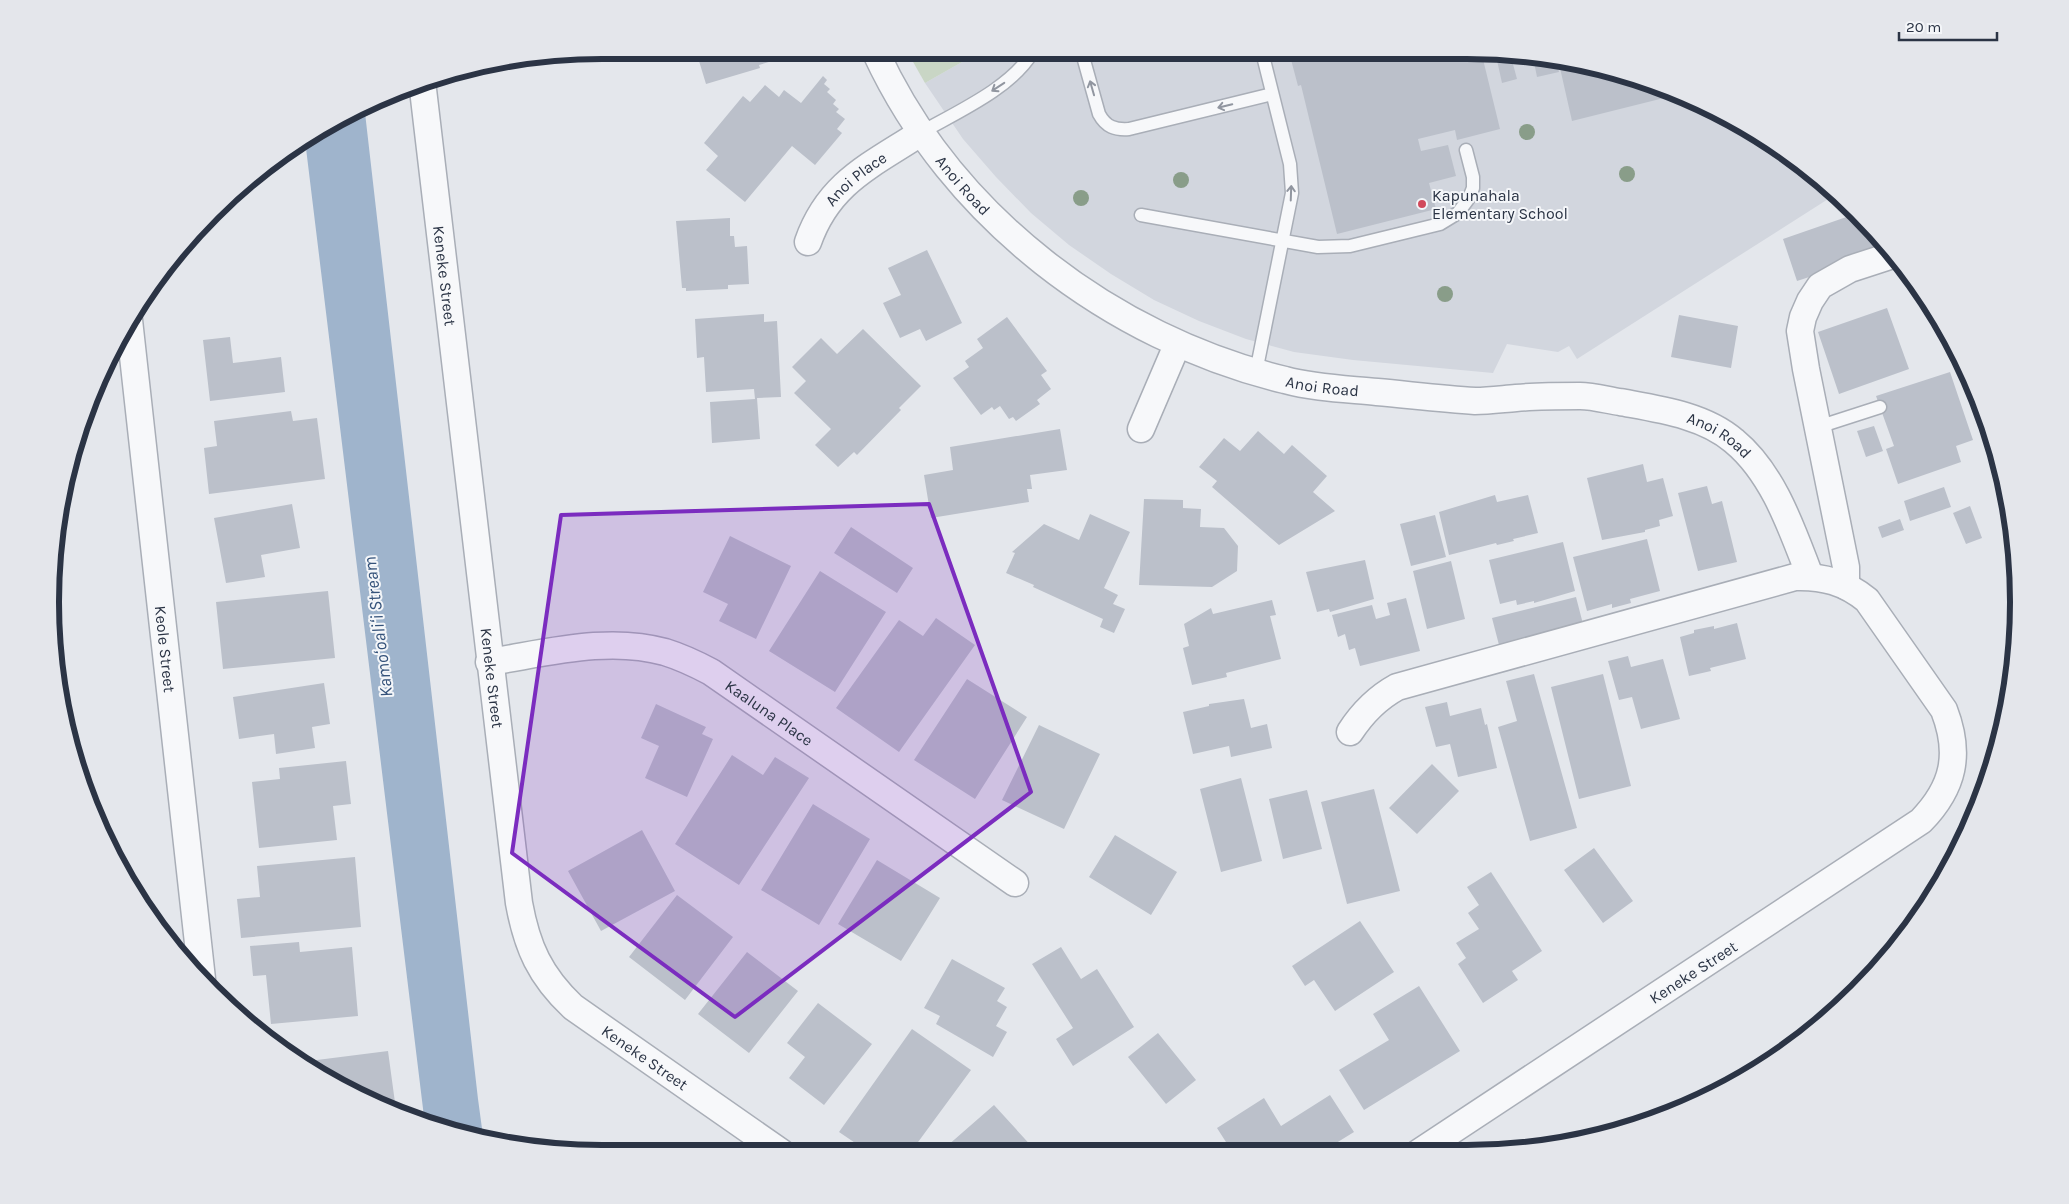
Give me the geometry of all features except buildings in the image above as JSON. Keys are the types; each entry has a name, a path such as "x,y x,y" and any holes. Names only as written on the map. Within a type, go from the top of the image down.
{"street":[{"name":"Anoi Road","path":"879,59 904,105 922,132 940,157 974,197 1011,234 1051,268 1094,299 1177,345 1288,381 1349,389 1478,401 1584,396 1654,408 1704,422 1734,440 1760,469 1791,530 1810,576"},
{"name":"Keneke Street","path":"423,89 489,662 524,930 537,963 558,993 574,1007 767,1145"},
{"name":"Anoi Place","path":"808,242 820,214 838,191 853,178 922,132"},
{"path":"1350,732 1374,702 1397,687 1795,577 1810,576 1824,578 1846,586 1846,567 1800,331 1803,317 1810,301 1820,286 1850,269 1886,257"},
{"name":"Keole Street","path":"130,335 201,967"},
{"path":"1141,429 1177,345"},
{"name":"Keneke Street","path":"1430,1145 1922,821 1934,808 1944,793 1954,759 1954,742 1950,725 1944,710 1867,600 1854,589 1846,586"},
{"name":"Kaaluna Place","path":"489,662 591,646 616,645 657,650 688,660 711,672 1014,884"}],"lane":[{"path":"922,132 1002,85 1018,71 1027,59"},
{"path":"1084,59 1103,122 1110,127 1120,130 1272,94"},
{"path":"1256,372 1291,207 1292,179 1264,59"},
{"path":"1141,215 1318,247 1337,248 1362,244 1440,224 1458,213 1469,198 1473,188 1466,150"},
{"path":"1818,427 1880,407"}],"highlighted area":[{"path":"929,504 1031,792 735,1017 512,853 561,515"}],"shaded area":[{"name":"Kapunahala Elementary School","path":"967,59 1467,59 1538,63 1608,77 1675,100 1739,132 1769,150 1798,171 1829,198 1577,359 1569,346 1558,352 1507,344 1493,373 1353,360 1294,352 1246,339 1199,321 1154,300 1111,274 1069,245 1031,213 963,139 925,83"}],"green space":[{"path":"911,59 967,59 925,83"}],"water":[{"name":"Kamoʻoaliʻi Stream","path":"365,114 482,1132 424,1115 306,147"}],"place":[{"name":"Kapunahala Elementary School","path":"1422,204"}]}
